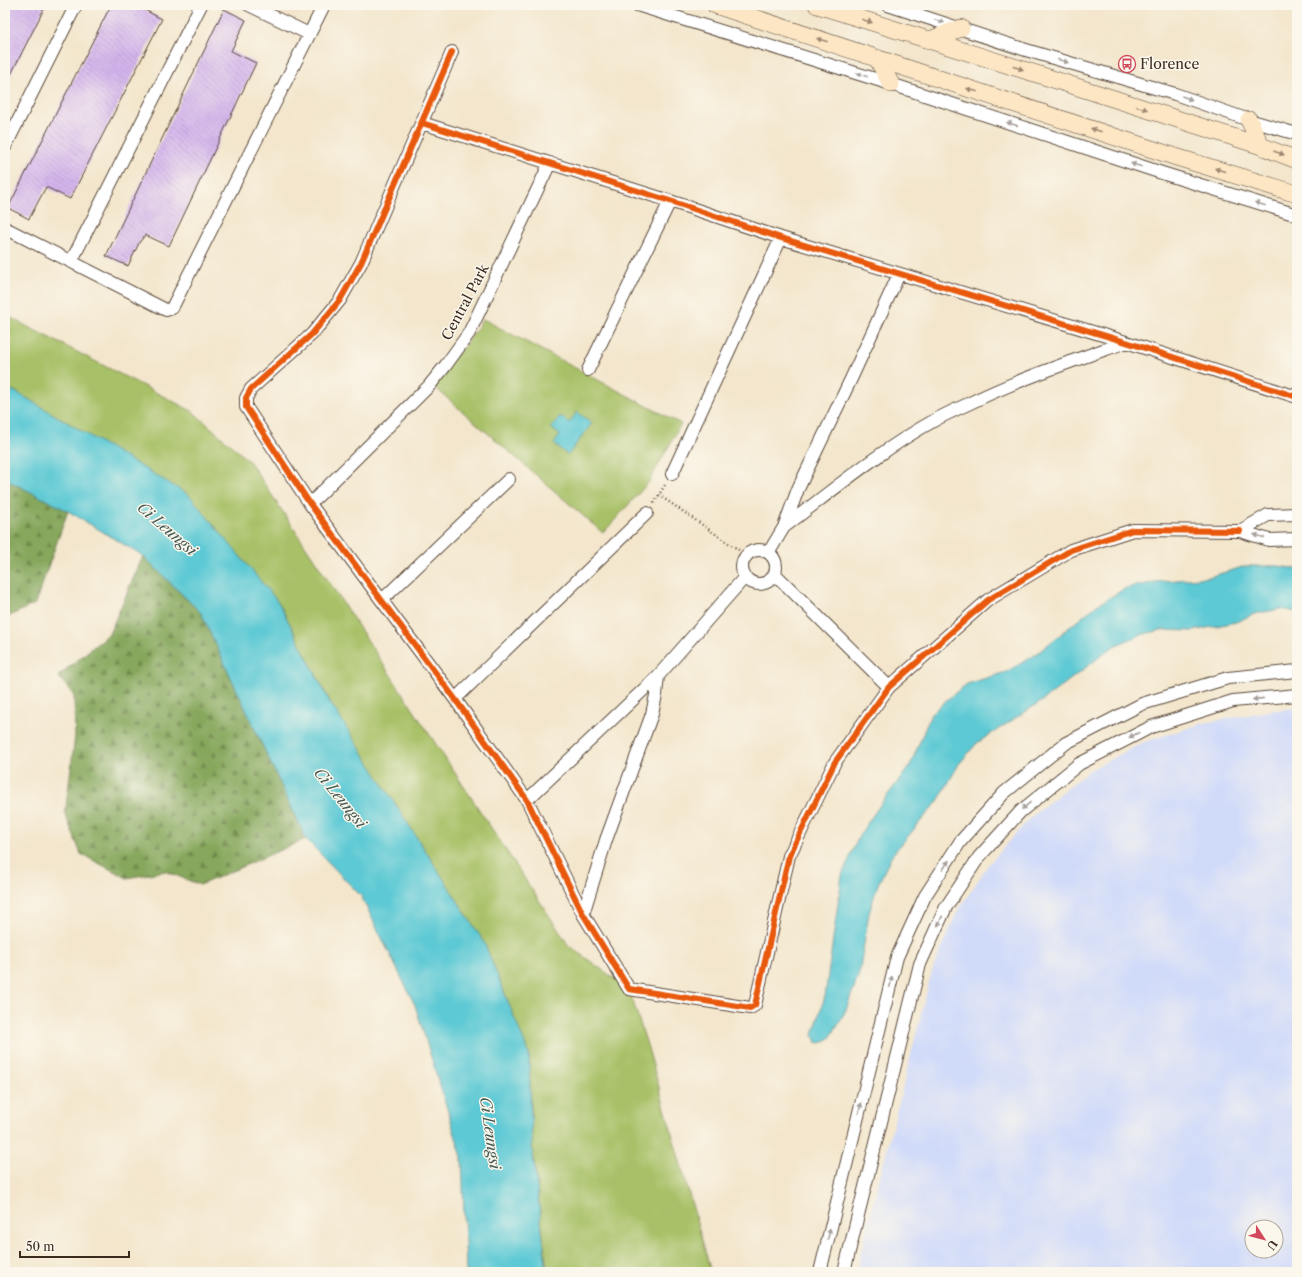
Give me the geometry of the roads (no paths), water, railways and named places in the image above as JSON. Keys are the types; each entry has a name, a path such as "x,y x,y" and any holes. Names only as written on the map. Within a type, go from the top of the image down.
{"street":[{"path":"5,147 76,5"},
{"path":"71,262 201,5"},
{"path":"249,5 309,34"},
{"path":"5,228 166,310 172,308 324,5"},
{"path":"637,5 891,84 1158,172 1297,215"},
{"path":"715,5 1162,152 1297,194"},
{"path":"817,5 1261,146 1297,160"},
{"path":"888,5 1026,50 1175,94 1249,120 1297,134"},
{"path":"930,40 961,28"},
{"path":"452,52 361,263 340,300 312,334 250,389 246,398 246,407 310,504 528,800 583,914 629,988 750,1008 755,1005 789,856 835,762 889,687 988,600 1071,550 1133,530 1240,531 1269,540 1297,539"},
{"path":"877,58 891,84"},
{"path":"1249,120 1261,146"},
{"path":"422,123 670,201 781,238 1126,342 1297,397"},
{"name":"Central Park","path":"310,504 429,386 462,344 469,333 550,163"},
{"path":"588,370 670,201"},
{"path":"672,474 781,238"},
{"path":"769,552 784,527 798,489 899,274"},
{"path":"784,527 899,441 936,419 984,396 1028,378 1126,342"},
{"path":"382,600 509,479"},
{"path":"455,699 646,513"},
{"path":"1240,531 1268,515 1297,514"},
{"path":"757,549 769,552 776,562 775,574 766,583 754,584 744,578 741,566 746,554 757,549"},
{"path":"775,574 889,687"},
{"path":"528,800 658,676 744,578"},
{"path":"820,1272 897,957 925,896 960,842 1004,793 1066,743 1142,704 1228,678 1297,671"},
{"path":"583,914 606,840 652,714 658,676"},
{"path":"844,1272 920,964 946,907 979,857 1021,811 1079,764 1151,727 1233,701 1297,695"}],"water":[{"name":"Ci Leungsi","path":"5,387 18,393 189,495 279,603 330,702 484,942 529,1054 532,1145 547,1272 466,1272 462,1157 415,1005 361,896 306,839 201,613 143,556 68,511 5,479"},
{"path":"577,412 592,423 568,455 554,444 560,435 551,428 560,416 569,423"},
{"path":"1246,566 1279,566 1297,569 1297,612 1280,609 1254,614 1236,622 1192,631 1161,630 1140,635 1114,646 1042,701 977,743 959,764 938,801 892,855 878,884 869,913 859,974 845,1012 830,1038 821,1043 816,1042 813,1035 825,996 842,875 860,834 910,766 931,714 967,684 1006,672 1035,655 1097,605 1126,588 1156,582 1209,577"}],"place":[{"name":"Florence","path":"1127,64"}]}
